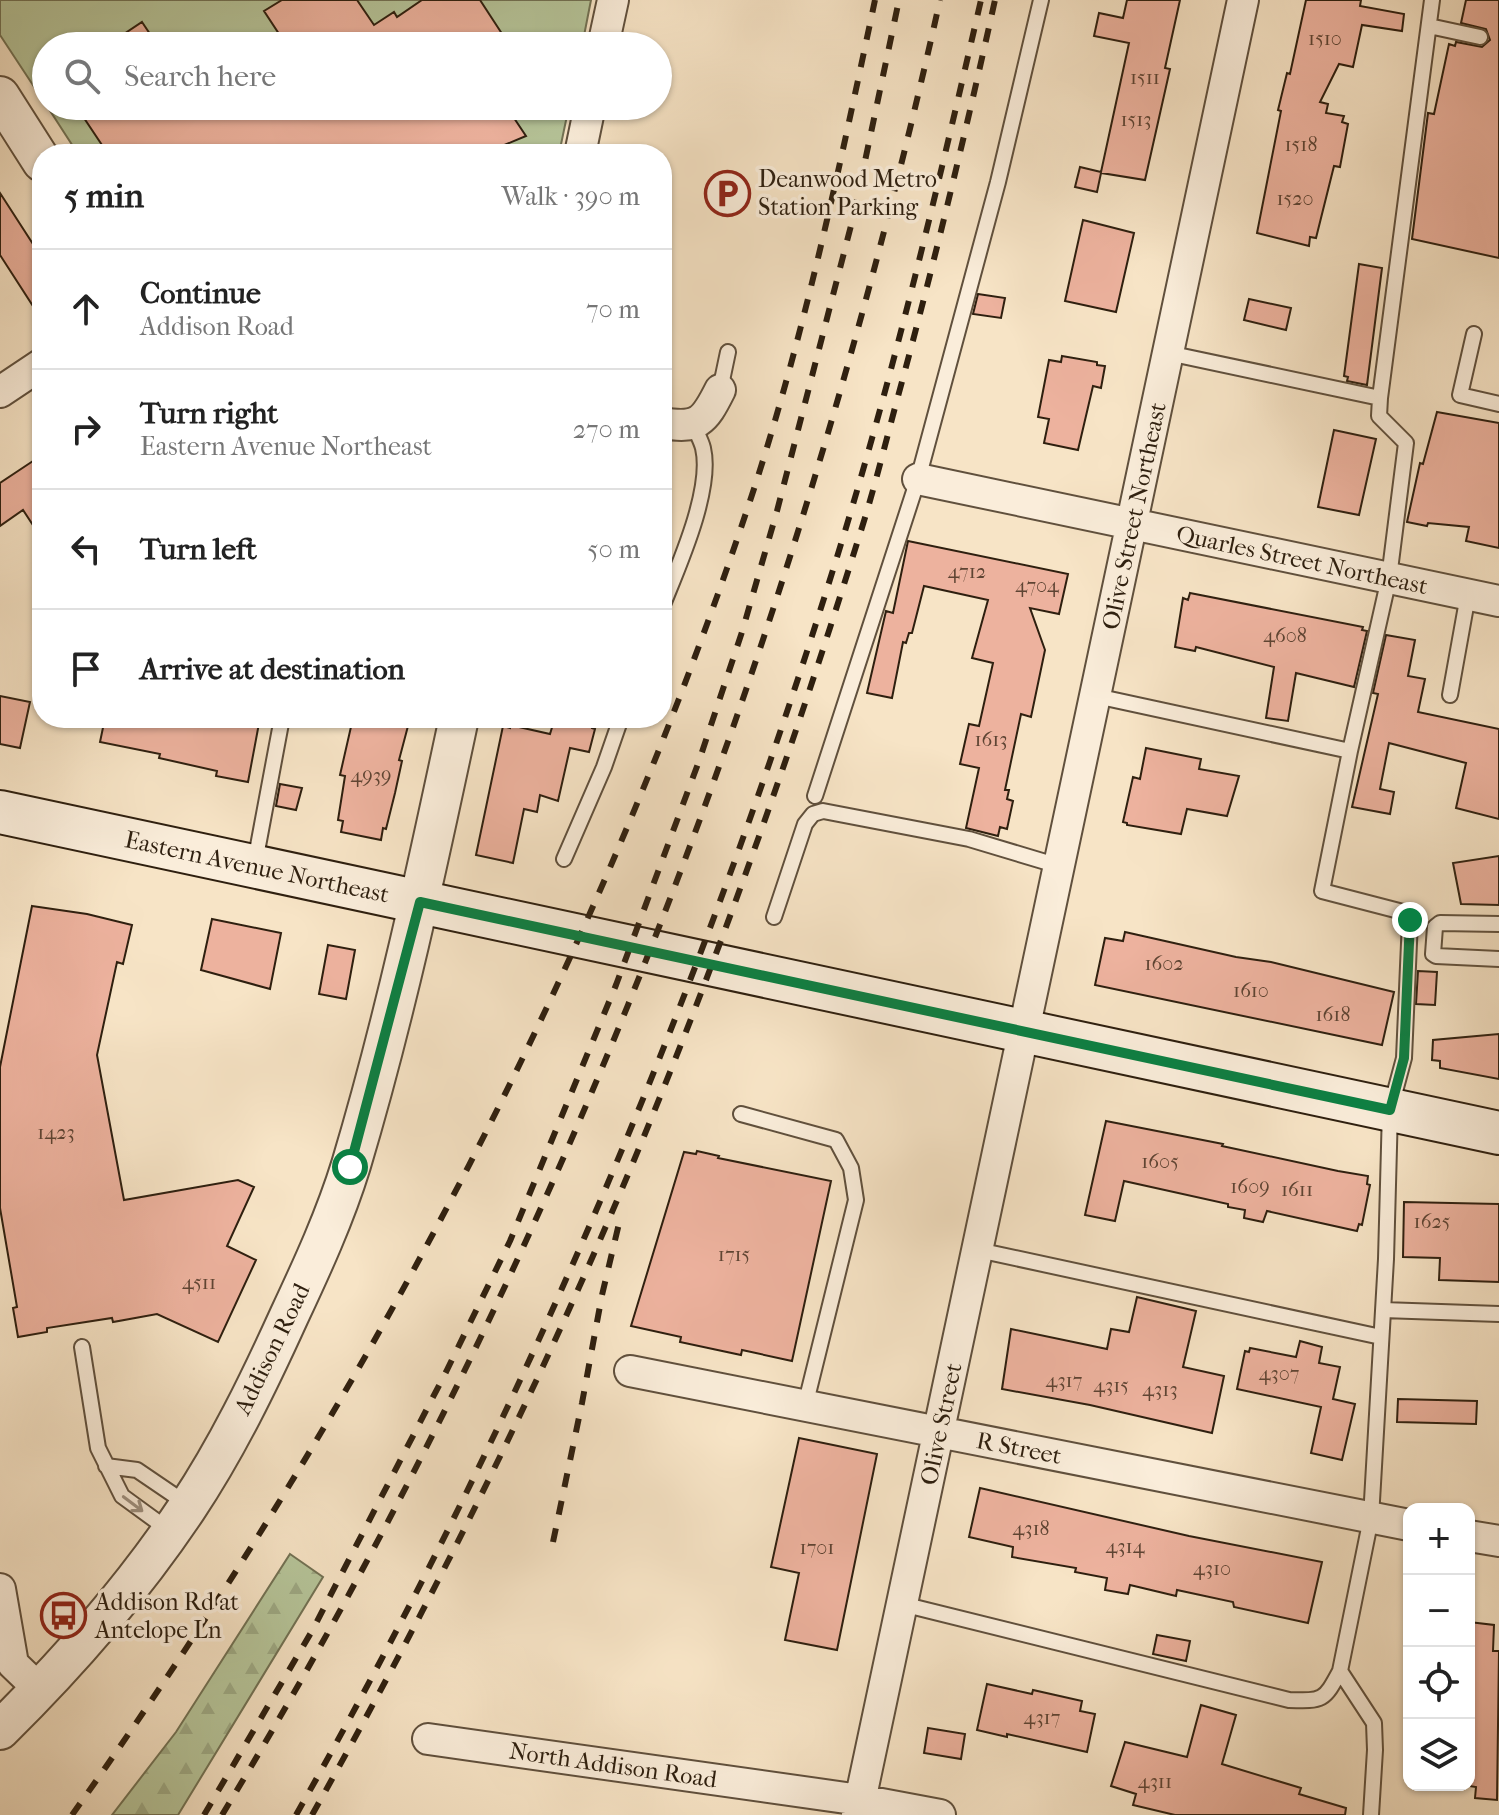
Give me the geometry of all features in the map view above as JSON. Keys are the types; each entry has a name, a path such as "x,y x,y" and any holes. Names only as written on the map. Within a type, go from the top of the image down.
{"main road":[{"name":"Eastern Avenue Northeast","path":"0,812 1499,1133"}],"street":[{"path":"606,32 613,0"},
{"name":"Olive Street Northeast","path":"1025,1032 1243,0"},
{"path":"0,96 32,146"},
{"path":"582,144 587,120"},
{"path":"0,392 32,371"},
{"path":"672,424 693,424 704,418 720,390"},
{"name":"Quarles Street Northeast","path":"918,479 1499,601"},
{"name":"Addison Road","path":"0,1730 112,1610 180,1519 263,1372 322,1244 350,1167 420,902 457,728"},
{"name":"Olive Street","path":"859,1807 1025,1032"},
{"name":"R Street","path":"630,1371 1403,1524"},
{"path":"1475,1537 1499,1541"},
{"path":"0,1589 13,1664 40,1690"},
{"name":"North Addison Road","path":"428,1739 859,1807 940,1815"}],"lane":[{"path":"815,796 918,479 998,182 1041,0"},
{"path":"902,1604 1289,1700 1316,1701 1329,1692 1340,1671 1371,1518 1390,1110 1404,1058 1410,920 1403,912 1322,891 1389,578 1406,443 1379,416 1380,398 1432,0"},
{"path":"1429,26 1480,37"},
{"path":"1474,334 1460,395 1499,404"},
{"path":"720,390 728,352"},
{"path":"1168,353 1380,398"},
{"path":"672,580 692,527 705,464 703,446 693,424"},
{"path":"1450,695 1468,595"},
{"path":"1096,696 1350,751"},
{"path":"254,866 280,728"},
{"path":"564,859 618,728"},
{"path":"774,917 805,824 813,814 823,811 969,839 1060,867"},
{"path":"1499,924 1440,923 1435,927 1433,954 1499,959"},
{"path":"741,1114 836,1140 851,1168 856,1200 805,1406"},
{"path":"978,1250 1381,1337"},
{"path":"1383,1310 1499,1314"},
{"path":"82,1347 98,1448 122,1496 180,1519"},
{"path":"106,1466 137,1470 180,1519"},
{"path":"1340,1671 1374,1723 1371,1815"}],"green space":[{"path":"0,0 591,0 585,32 32,32 32,84 0,35"},
{"path":"56,120 566,120 561,144 72,144"},
{"path":"290,1554 323,1577 178,1815 112,1815 176,1732"}],"building":[{"path":"282,0 357,0 374,25 394,12 397,17 422,0 480,0 501,32 278,32 264,11"},
{"path":"1127,0 1180,0 1165,68 1170,69 1145,180 1101,173 1097,192 1075,187 1080,167 1101,172 1129,43 1094,36 1099,13 1123,18"},
{"path":"1306,0 1361,0 1360,6 1404,14 1402,31 1362,25 1353,67 1339,64 1320,102 1328,104 1326,113 1344,116 1342,122 1348,124 1340,167 1334,166 1316,238 1310,237 1309,246 1257,233 1281,111 1278,110 1287,73 1290,74"},
{"path":"1466,0 1499,0 1499,258 1412,239 1428,113 1434,114 1449,44 1455,46 1456,42 1482,47 1490,40 1486,29 1461,23"},
{"path":"142,22 149,32 127,32"},
{"path":"85,120 515,120 526,136 507,144 101,144"},
{"path":"0,193 32,243 32,305 0,255"},
{"path":"1083,220 1134,233 1116,312 1065,301"},
{"path":"1359,264 1382,268 1367,385 1347,381 1348,377 1344,376"},
{"path":"978,294 1005,298 1001,318 973,314"},
{"path":"1249,299 1291,308 1286,330 1244,320"},
{"path":"1062,356 1105,366 1101,388 1093,386 1078,450 1044,443 1049,419 1038,417 1049,360 1061,362"},
{"path":"1437,412 1499,423 1499,548 1466,541 1469,527 1407,522 1420,463 1423,464"},
{"path":"1334,430 1376,439 1359,515 1318,507"},
{"path":"32,462 32,524 23,510 0,526 0,483"},
{"path":"908,541 1068,574 1059,614 1030,608 1045,650 1031,717 1021,714 1005,790 1009,790 1007,799 1013,801 1007,829 1000,827 998,836 966,828 979,768 960,764 969,724 979,726 993,663 972,658 988,600 924,586 912,633 909,633 906,643 903,642 892,698 867,693 886,611 893,613"},
{"path":"1190,593 1363,627 1362,630 1367,631 1354,687 1296,673 1288,721 1266,718 1274,667 1196,647 1195,651 1175,647 1183,598 1188,600"},
{"path":"1386,635 1415,640 1408,676 1425,679 1418,712 1499,729 1499,819 1456,808 1466,763 1389,743 1380,789 1394,792 1390,814 1352,807 1378,694 1373,693"},
{"path":"0,696 30,702 20,748 0,744"},
{"path":"103,728 258,728 248,782 216,776 217,771 159,758 160,754 100,742"},
{"path":"351,728 407,728 395,793 381,840 341,832 343,821 338,820 345,776 340,775"},
{"path":"503,728 523,728 550,734 552,728 595,729 589,752 570,748 558,801 540,795 537,812 524,809 513,863 476,855"},
{"path":"1146,748 1201,759 1199,769 1239,776 1227,816 1187,809 1181,834 1123,822 1133,777 1140,779"},
{"path":"280,784 302,788 296,810 276,806"},
{"path":"1499,856 1499,905 1461,904 1453,863"},
{"path":"32,906 87,914 132,925 123,964 117,962 97,1055 124,1200 238,1180 254,1187 227,1246 256,1260 218,1342 157,1314 47,1328 47,1332 18,1337 13,1308 17,1307 0,1208 0,1067"},
{"path":"212,919 281,933 270,989 201,970"},
{"path":"1125,932 1271,962 1394,992 1382,1045 1095,985 1105,938 1123,941"},
{"path":"328,945 355,950 346,999 319,994"},
{"path":"1418,971 1437,972 1435,1005 1416,1004"},
{"path":"1499,1034 1499,1079 1440,1068 1440,1061 1432,1060 1433,1040"},
{"path":"1106,1121 1368,1176 1367,1184 1370,1185 1362,1225 1359,1224 1357,1231 1267,1211 1263,1222 1244,1218 1245,1210 1228,1207 1228,1204 1124,1181 1115,1221 1085,1215"},
{"path":"697,1151 831,1181 792,1361 742,1350 741,1355 680,1342 681,1337 631,1326 684,1152 696,1154"},
{"path":"1404,1202 1499,1204 1499,1282 1439,1280 1440,1258 1403,1257"},
{"path":"1137,1297 1196,1311 1183,1367 1224,1376 1212,1433 1002,1389 1011,1329 1107,1349 1111,1329 1129,1332"},
{"path":"1300,1341 1322,1347 1319,1363 1340,1367 1333,1399 1355,1404 1342,1460 1311,1453 1321,1407 1237,1389 1245,1351 1249,1352 1250,1348 1296,1357"},
{"path":"1398,1399 1477,1401 1476,1424 1397,1422"},
{"path":"799,1438 877,1454 837,1650 785,1640 799,1573 771,1567"},
{"path":"980,1488 1189,1536 1322,1562 1308,1623 1234,1607 1233,1602 1177,1590 1176,1596 1130,1585 1128,1594 1105,1590 1107,1578 1075,1572 1076,1568 1012,1557 1013,1547 969,1537"},
{"path":"1475,1623 1494,1625 1493,1651 1499,1651 1497,1800 1475,1798"},
{"path":"1157,1635 1190,1641 1186,1661 1153,1654"},
{"path":"987,1684 1082,1701 1080,1711 1095,1714 1087,1752 977,1730"},
{"path":"1201,1705 1236,1715 1222,1764 1301,1788 1299,1794 1346,1808 1345,1815 1175,1815 1133,1805 1136,1794 1111,1786 1125,1742 1187,1757"},
{"path":"928,1728 965,1734 961,1759 924,1753"}],"railway":[{"path":"672,716 748,507 786,382 819,255 875,0"},
{"path":"204,1815 312,1631 446,1372 510,1241 616,985 699,761 742,632 777,511 853,218 899,0"},
{"path":"222,1815 345,1602 458,1384 561,1162 655,937 740,708 815,475 882,239 940,0"},
{"path":"296,1815 380,1662 460,1506 535,1348 606,1188 734,862 792,697 883,399 918,267 981,0"},
{"path":"312,1815 455,1548 554,1343 624,1184 732,911 797,726 869,503 938,244 995,0"},
{"path":"72,1815 176,1663 276,1507 370,1348 458,1186 541,1020 617,852 667,728"},
{"path":"553,1542 621,1215"}],"place":[{"name":"Deanwood Metro Station Parking","path":"727,193"},
{"name":"Addison Rd at Antelope Ln","path":"64,1616"}],"route":[{"path":"350,1167 420,902 1390,1110 1404,1058 1410,920"}]}
